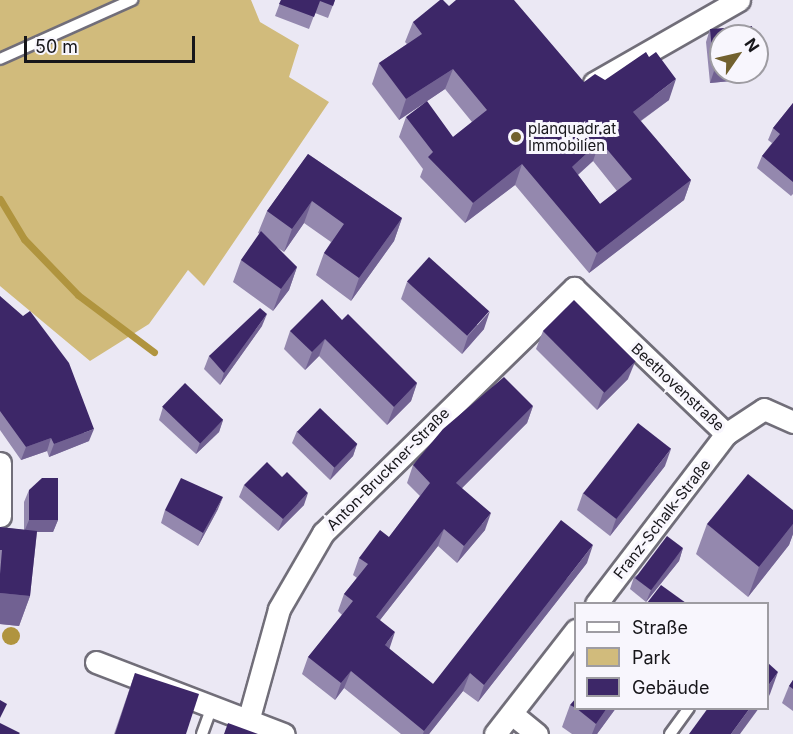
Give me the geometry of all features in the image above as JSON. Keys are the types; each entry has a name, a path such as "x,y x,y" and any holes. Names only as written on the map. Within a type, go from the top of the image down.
{"street":[{"path":"594,83 739,0"},
{"name":"Beethovenstraße","path":"574,288 726,434 764,409 793,422"},
{"name":"Anton-Bruckner-Straße","path":"248,721 279,609 323,533 574,288"},
{"name":"Franz-Schalk-Straße","path":"597,602 726,434"},
{"path":"0,463 0,516"},
{"path":"495,734 574,633"},
{"path":"96,662 284,734"},
{"path":"512,714 537,734"}],"lane":[{"path":"0,59 132,0"},
{"path":"202,734 212,707"},
{"path":"670,734 688,710"}],"green space":[{"path":"0,0 251,0 260,22 299,45 289,77 329,102 204,286 188,270 149,324 90,361 0,286"}],"shaded area":[{"path":"11,627 17,630 20,636 17,642 11,645 5,642 2,636 5,630"}],"building":[{"path":"281,0 335,0 333,6 320,1 314,17 279,4"},
{"path":"440,0 449,6 456,0 514,0 584,82 595,74 605,80 646,52 649,57 656,52 676,79 633,112 691,180 597,253 522,164 473,203 428,157 433,152 406,117 427,101 453,137 487,110 453,69 406,99 379,63 422,34 413,22","holes":["600,141 632,179 600,204 572,167"]},
{"path":"793,103 793,182 762,156 780,134 773,128"},
{"path":"308,154 402,218 359,278 324,253 344,224 312,201 292,229 267,211"},
{"path":"261,231 297,267 281,289 241,260"},
{"path":"429,257 489,311 467,336 407,282"},
{"path":"0,296 23,316 30,311 69,363 94,429 54,444 51,438 26,447 0,411"},
{"path":"322,299 342,320 348,314 417,383 394,407 325,339 312,352 290,331"},
{"path":"574,300 636,362 604,393 543,331"},
{"path":"260,308 267,314 224,373 209,356"},
{"path":"504,377 533,406 456,483 491,513 464,546 444,529 376,617 395,632 385,645 433,684 561,520 593,545 484,685 470,673 424,731 351,671 341,683 308,657 353,601 344,594 368,564 359,558 380,530 389,537 430,483 413,465 443,429"},
{"path":"185,383 223,420 200,444 162,407"},
{"path":"320,408 357,444 334,468 297,432"},
{"path":"638,423 671,449 616,519 583,493"},
{"path":"267,462 282,477 287,472 308,493 283,519 244,485"},
{"path":"748,474 793,510 793,524 759,567 707,524"},
{"path":"42,478 58,478 58,520 29,520 29,490"},
{"path":"181,478 223,497 203,533 165,510"},
{"path":"0,527 37,531 30,596 0,593 2,550 0,550"},
{"path":"667,536 683,548 651,590 635,578"},
{"path":"661,585 685,602 648,602"},
{"path":"769,664 778,672 769,685"},
{"path":"135,673 199,694 186,734 115,734"},
{"path":"0,700 7,704 0,718"},
{"path":"578,710 606,710 596,724"},
{"path":"707,710 749,710 731,734 689,734"},
{"path":"0,723 20,733 0,734"},
{"path":"228,723 258,734 224,734"}],"waterway":[{"path":"0,199 24,239 78,295 154,352"}],"place":[{"name":"planquadr.at Immobilien","path":"516,137"}]}
